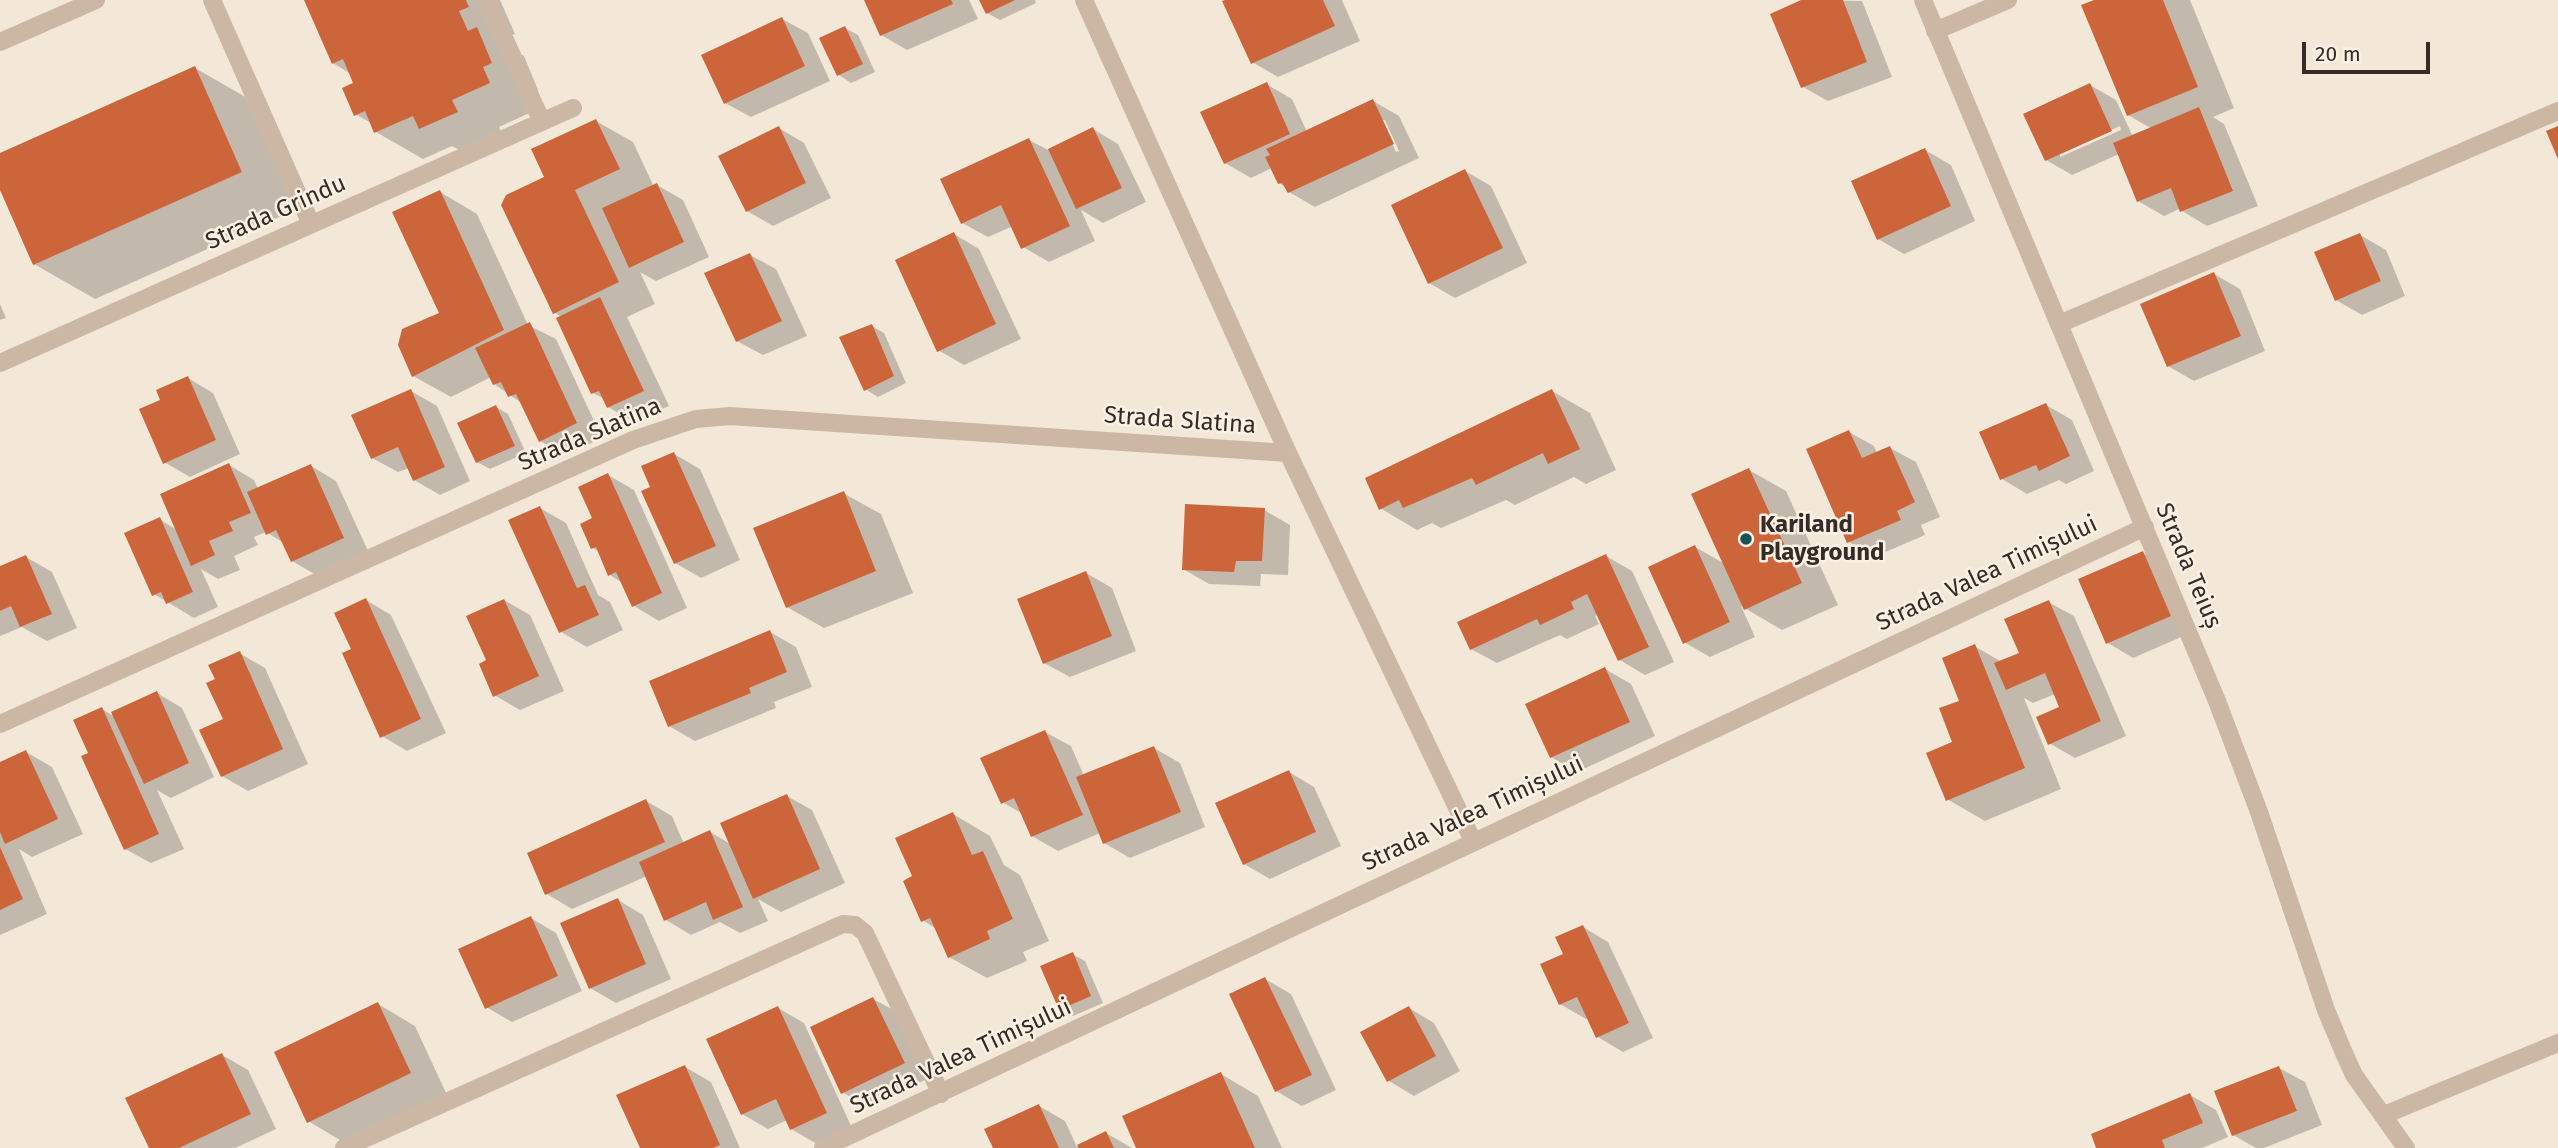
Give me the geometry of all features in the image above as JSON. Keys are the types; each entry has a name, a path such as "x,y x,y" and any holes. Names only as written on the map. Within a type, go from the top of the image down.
{"street":[{"path":"0,42 96,0"},
{"path":"212,0 311,224"},
{"path":"487,0 542,121"},
{"name":"Strada Slatina","path":"1084,0 1288,453 1473,841"},
{"name":"Strada Teiuș","path":"1923,0 2222,713 2259,812 2326,1010 2354,1075 2406,1148"},
{"path":"1936,31 2008,0"},
{"name":"Strada Grindu","path":"0,363 573,108"},
{"path":"2059,324 2558,111"},
{"name":"Strada Slatina","path":"0,724 633,440 696,419 730,416 1288,453"},
{"name":"Strada Valea Timișului","path":"823,1148 2145,527"},
{"path":"344,1148 843,923 855,925 865,933 941,1094"},
{"path":"2384,1115 2558,1043"}],"building":[{"path":"304,0 466,0 469,7 459,11 468,31 477,27 492,63 483,67 490,83 452,100 458,112 419,129 413,116 374,133 365,111 354,116 342,88 353,83 343,59 332,64"},
{"path":"864,0 951,0 953,4 880,36"},
{"path":"979,0 1015,0 986,14"},
{"path":"1323,0 1335,26 1251,64 1222,1"},
{"path":"1801,0 1843,0 1867,62 1801,88 1770,14"},
{"path":"2094,0 2163,0 2198,87 2127,116 2081,5"},
{"path":"782,17 805,66 724,104 701,55"},
{"path":"845,26 863,64 837,76 819,38"},
{"path":"195,66 242,172 33,265 0,190 0,153"},
{"path":"1267,82 1290,134 1224,164 1200,112"},
{"path":"2090,83 2112,131 2045,161 2023,114"},
{"path":"1373,99 1394,144 1288,193 1282,183 1278,184 1265,157 1270,155 1266,149"},
{"path":"2199,107 2233,191 2180,212 2171,188 2137,202 2113,143"},
{"path":"596,119 620,169 575,190 619,282 553,314 501,205 506,195 544,177 531,149"},
{"path":"779,126 806,183 746,212 718,156"},
{"path":"2558,126 2558,159 2546,131"},
{"path":"1093,127 1122,188 1076,209 1048,149"},
{"path":"1029,138 1070,226 1021,249 1001,205 961,224 940,179"},
{"path":"1925,148 1951,206 1877,240 1851,181"},
{"path":"1465,169 1503,248 1428,284 1391,205"},
{"path":"657,183 684,242 629,268 602,208"},
{"path":"440,190 504,330 412,377 398,345 402,329 439,313 392,212"},
{"path":"954,232 996,324 937,352 895,260"},
{"path":"2360,233 2381,281 2335,301 2314,252"},
{"path":"750,253 782,321 736,342 704,273"},
{"path":"2214,272 2241,336 2167,367 2140,304"},
{"path":"600,297 644,391 607,408 599,391 591,394 556,318"},
{"path":"530,322 577,423 539,442 516,394 508,397 501,382 493,385 475,348"},
{"path":"872,324 894,376 864,391 839,337"},
{"path":"188,376 216,440 163,464 139,409 160,400 156,390"},
{"path":"411,389 445,467 413,481 398,447 371,459 351,415"},
{"path":"1552,389 1580,449 1548,464 1543,453 1476,485 1472,478 1403,508 1399,500 1379,510 1365,478"},
{"path":"2046,403 2070,456 2039,471 2036,465 2000,480 1979,432"},
{"path":"496,405 515,446 476,463 457,423"},
{"path":"1849,430 1862,458 1890,446 1915,502 1897,511 1901,520 1847,543 1806,449"},
{"path":"674,452 716,546 674,564 641,491 650,487 641,466"},
{"path":"229,463 251,513 229,522 233,531 209,541 215,555 191,566 160,494"},
{"path":"311,464 344,538 291,562 276,530 266,535 247,492"},
{"name":"Kariland Playground","path":"1749,468 1802,583 1744,610 1691,494"},
{"path":"608,473 662,593 632,607 616,572 608,576 596,547 591,549 580,524 592,518 578,487"},
{"path":"844,491 876,571 786,608 753,528"},
{"path":"1185,504 1265,508 1262,561 1236,561 1234,572 1182,570"},
{"path":"540,506 577,588 585,585 599,615 559,633 508,520"},
{"path":"160,517 193,592 166,604 161,592 152,596 124,533"},
{"path":"1695,545 1730,622 1683,644 1648,567"},
{"path":"2143,551 2171,616 2106,644 2078,579"},
{"path":"1606,554 1649,647 1618,661 1587,594 1571,602 1574,609 1540,625 1537,619 1470,650 1457,622"},
{"path":"26,555 52,614 20,627 11,606 0,611 0,566"},
{"path":"1086,571 1112,636 1043,664 1017,599"},
{"path":"366,598 421,719 380,738 342,653 351,649 334,613"},
{"path":"504,599 539,676 493,697 479,664 486,660 466,616"},
{"path":"2049,600 2101,721 2048,745 2036,717 2059,707 2045,673 2006,690 1994,663 2019,653 2004,619"},
{"path":"770,630 787,672 749,688 751,693 668,727 649,681"},
{"path":"1975,644 2025,768 1946,801 1926,753 1952,742 1939,708 1959,701 1942,658"},
{"path":"240,651 283,749 221,777 199,730 223,719 206,683 215,679 208,665"},
{"path":"1605,667 1630,722 1550,758 1525,704"},
{"path":"157,691 189,763 144,784 111,712"},
{"path":"102,707 159,834 124,850 81,756 88,753 73,720"},
{"path":"1045,730 1083,815 1031,837 1014,798 1001,804 980,758"},
{"path":"1154,746 1181,812 1103,844 1076,777"},
{"path":"26,750 58,819 5,844 0,832 0,762"},
{"path":"1289,770 1316,832 1243,865 1215,803"},
{"path":"787,794 820,869 753,899 720,823"},
{"path":"646,799 665,842 545,895 527,853"},
{"path":"953,812 972,855 983,851 1013,919 987,931 990,939 948,958 930,918 921,922 903,881 912,876 895,838"},
{"path":"710,830 743,907 713,920 706,902 664,921 639,862"},
{"path":"0,847 23,899 0,910"},
{"path":"618,898 646,964 589,989 560,923"},
{"path":"531,916 558,976 485,1009 458,949"},
{"path":"1583,925 1629,1023 1596,1038 1577,997 1559,1005 1540,964 1563,954 1555,937"},
{"path":"1073,952 1091,996 1059,1010 1040,966"},
{"path":"1265,977 1312,1075 1275,1092 1229,994"},
{"path":"873,997 905,1063 841,1094 810,1027"},
{"path":"378,1002 411,1073 307,1123 274,1052"},
{"path":"778,1006 827,1113 790,1130 776,1099 741,1115 706,1039"},
{"path":"1409,1006 1436,1056 1387,1082 1360,1032"},
{"path":"222,1053 251,1114 179,1148 149,1148 125,1098"},
{"path":"685,1065 720,1145 713,1148 640,1148 616,1095"},
{"path":"2279,1066 2297,1111 2232,1136 2214,1091"},
{"path":"1221,1072 1255,1148 1136,1148 1122,1116"},
{"path":"2190,1093 2203,1123 2162,1140 2165,1148 2096,1148 2091,1134"},
{"path":"1039,1104 1059,1148 993,1148 984,1129"},
{"path":"1106,1131 1114,1148 1079,1148 1077,1145"}],"place":[{"name":"Kariland Playground","path":"1746,539"}]}
